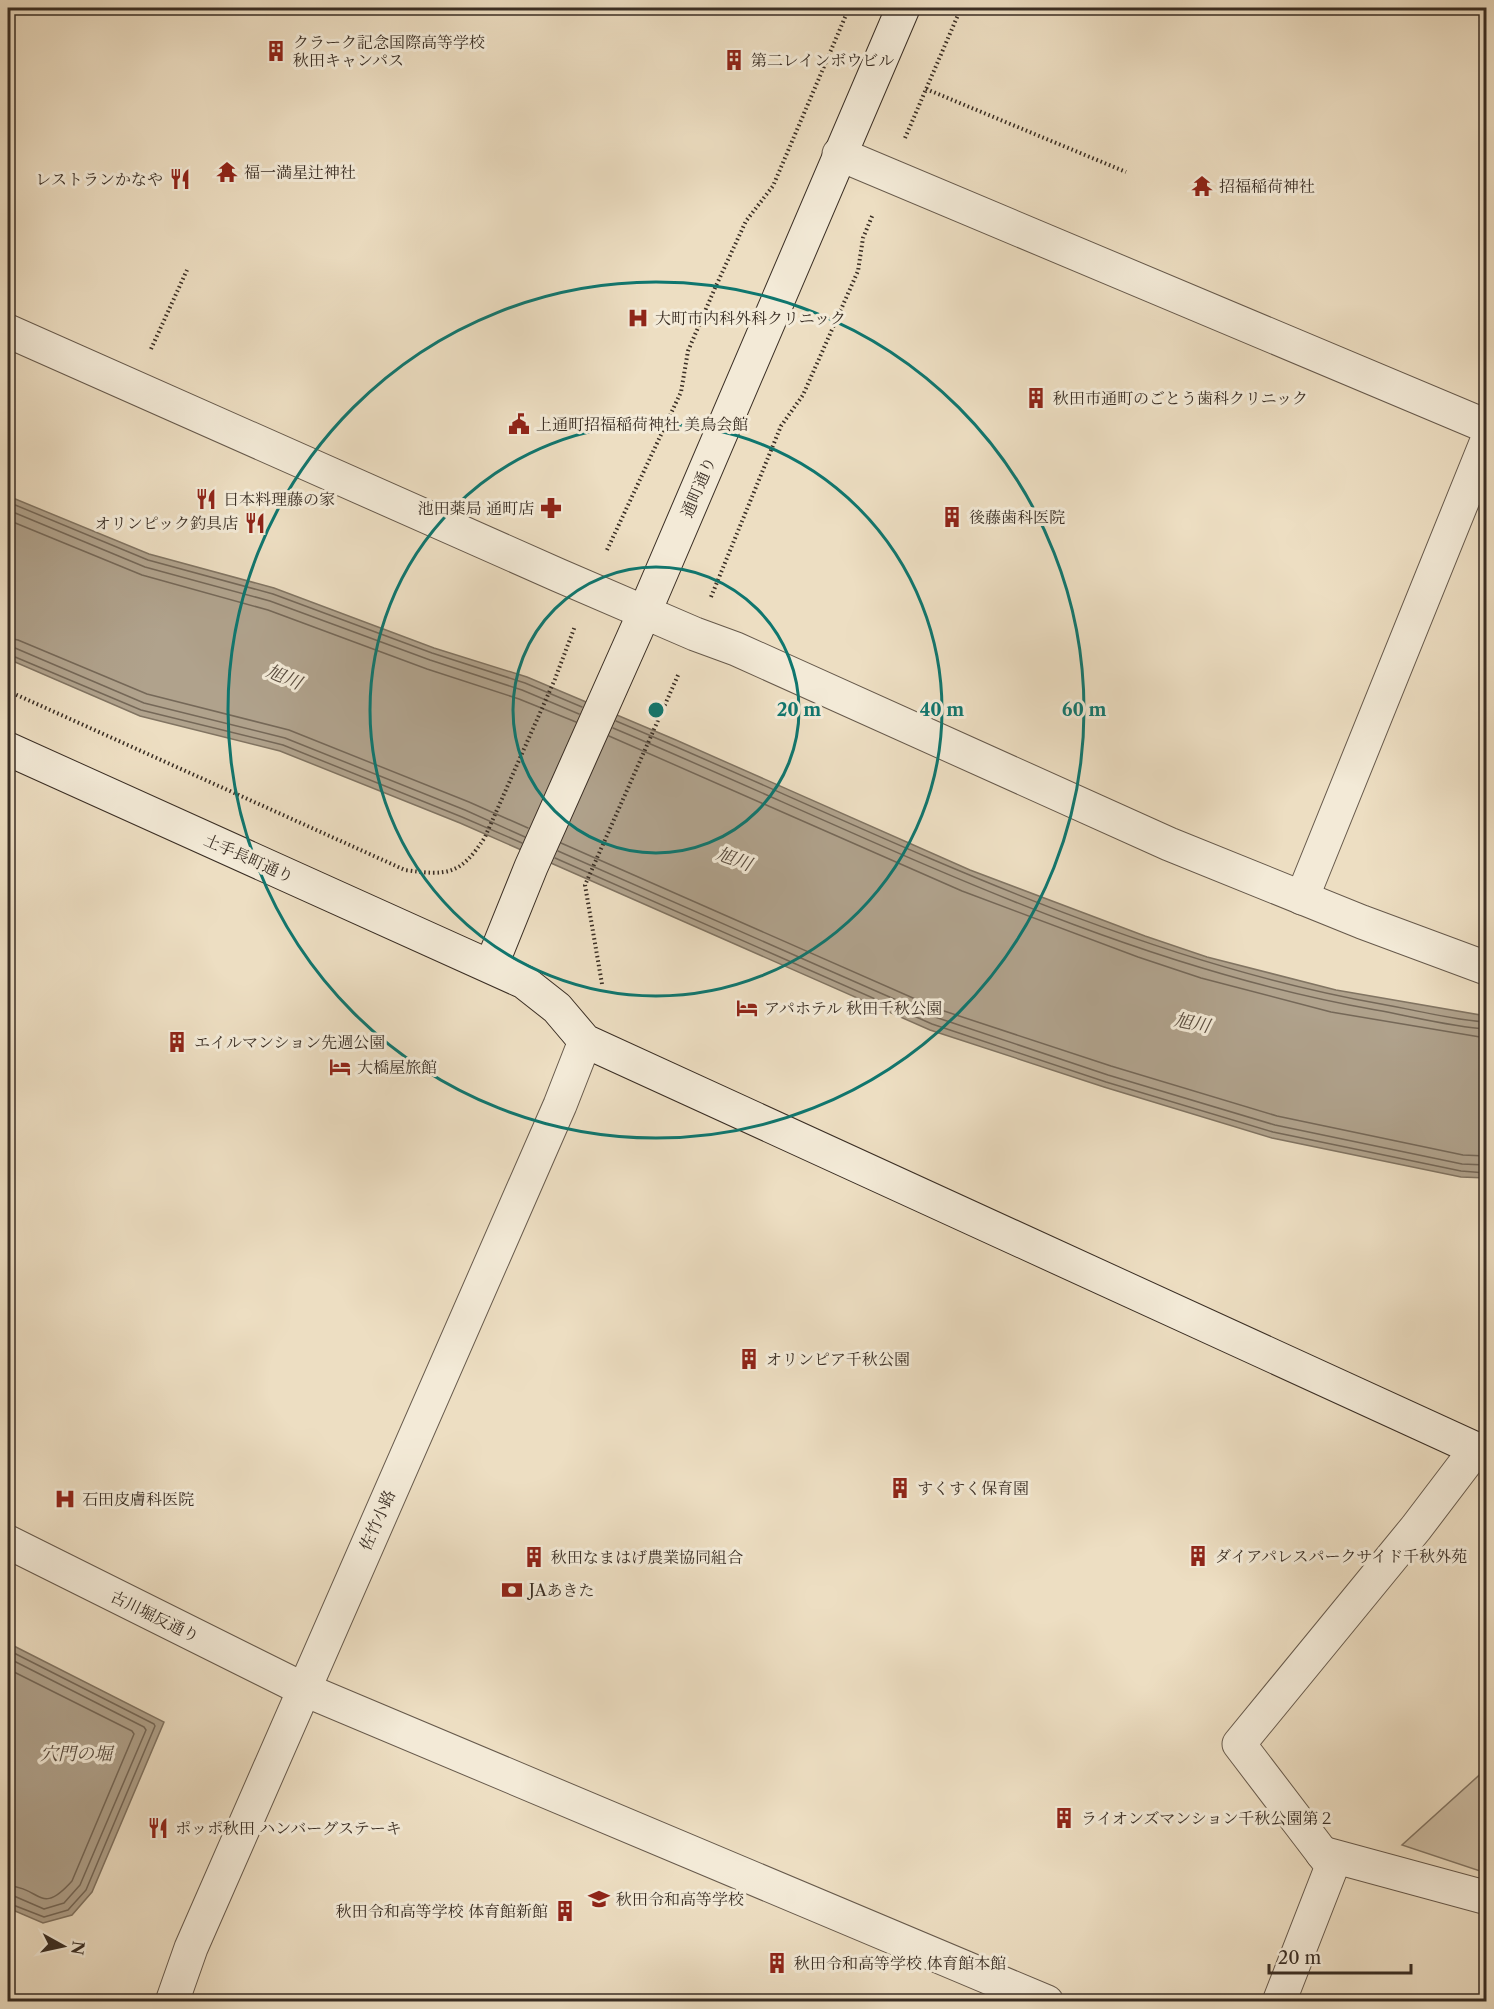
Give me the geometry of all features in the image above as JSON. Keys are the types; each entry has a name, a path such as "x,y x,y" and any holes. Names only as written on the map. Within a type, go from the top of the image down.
{"street":[{"name":"通町通り","path":"491,966 531,867 645,611 903,8"},
{"path":"839,154 1486,426"},
{"path":"8,332 695,634 736,649 1169,844 1302,898 1486,968"},
{"path":"1302,898 1486,443"},
{"name":"土手長町通り","path":"8,749 524,982 557,1008 585,1041"},
{"path":"585,1041 1481,1450 1239,1744 1332,1866 1279,2001"},
{"name":"佐竹小路","path":"172,2001 191,1948 560,1105 585,1041"},
{"name":"古川堀反通り","path":"8,1542 303,1689 1047,2001"},
{"path":"1322,1853 1484,1897"}],"path":[{"path":"8,691 405,870 425,873 455,871 475,853 485,837 555,679 590,587 681,392 688,351 715,288 746,221 773,186 849,8"},
{"path":"602,984 585,885 661,715 781,426 803,395 858,271 863,238 961,8"},
{"path":"926,89 1126,172"},
{"path":"133,387 187,270"}],"shaded area":[{"path":"1486,1769 1486,1873 1402,1845"}],"water":[{"name":"旭川","path":"8,496 149,554 274,588 434,648 527,677 970,870 1145,936 1207,957 1336,990 1486,1016 1486,1178 1461,1177 1272,1138 1104,1087 930,1030 460,823 280,751 140,716 8,659"},
{"name":"穴門の堀","path":"8,1643 164,1722 92,1892 72,1915 43,1923 8,1908"}],"place":[{"name":"クラーク記念国際高等学校 秋田キャンパス","path":"276,51"},
{"name":"第二レインボウビル","path":"734,60"},
{"name":"福一満星辻神社","path":"227,172"},
{"name":"レストランかなや","path":"180,179"},
{"name":"招福稲荷神社","path":"1202,186"},
{"name":"大町市内科外科クリニック","path":"638,318"},
{"name":"秋田市通町のごとう歯科クリニック","path":"1036,398"},
{"name":"上通町招福稲荷神社 美鳥会館","path":"519,424"},
{"name":"日本料理藤の家","path":"206,499"},
{"name":"池田薬局 通町店","path":"551,508"},
{"name":"後藤歯科医院","path":"952,517"},
{"name":"オリンピック釣具店","path":"255,523"},
{"name":"アパホテル 秋田千秋公園","path":"747,1008"},
{"name":"エイルマンション先週公園","path":"177,1042"},
{"name":"大橋屋旅館","path":"340,1067"},
{"name":"オリンピア千秋公園","path":"749,1359"},
{"name":"すくすく保育園","path":"900,1488"},
{"name":"石田皮膚科医院","path":"65,1499"},
{"name":"ダイアパレスパークサイド千秋外苑","path":"1198,1556"},
{"name":"秋田なまはげ農業協同組合","path":"534,1557"},
{"name":"JAあきた","path":"512,1590"},
{"name":"ライオンズマンション千秋公園第２","path":"1064,1818"},
{"name":"ポッポ秋田 ハンバーグステーキ","path":"158,1828"},
{"name":"秋田令和高等学校","path":"599,1899"},
{"name":"秋田令和高等学校 体育館新館","path":"565,1911"},
{"name":"秋田令和高等学校 体育館本館","path":"777,1963"}]}
